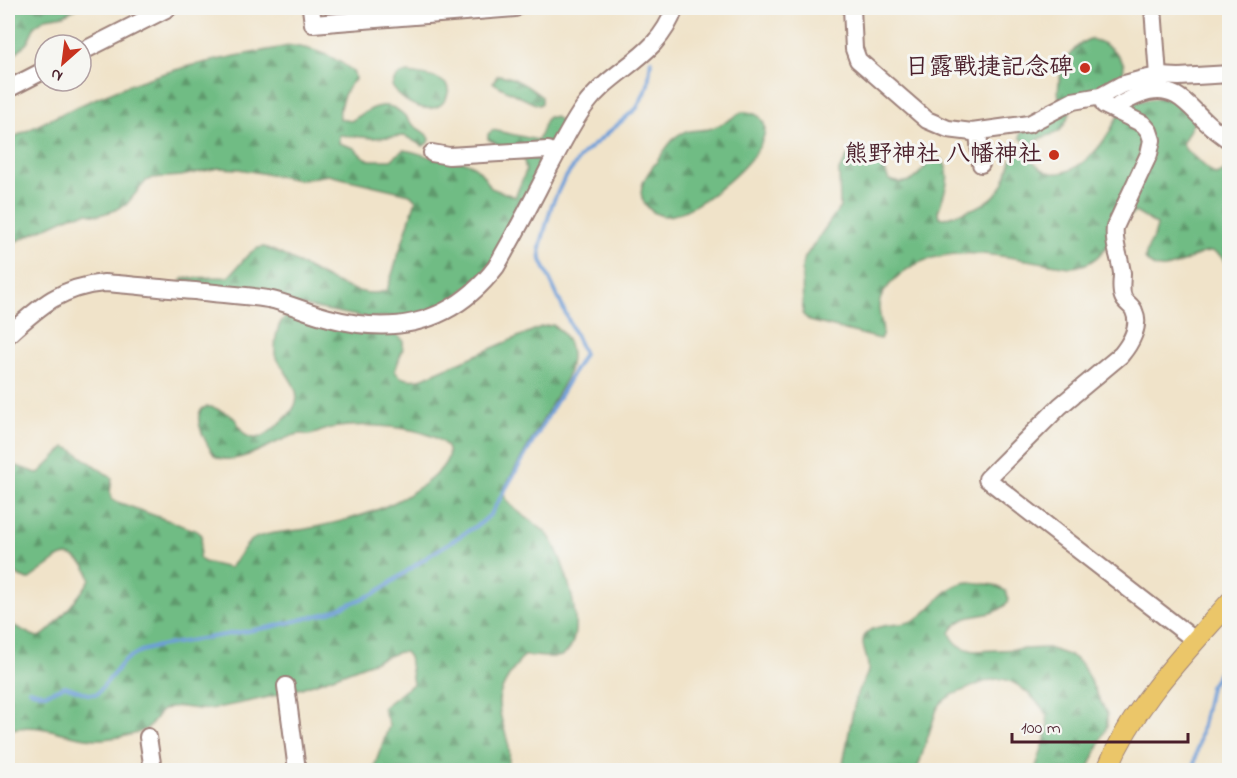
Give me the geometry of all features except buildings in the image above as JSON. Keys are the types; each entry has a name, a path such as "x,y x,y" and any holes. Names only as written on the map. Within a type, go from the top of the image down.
{"main road":[{"path":"1107,771 1137,713 1230,602"}],"street":[{"path":"93,46 168,8"},
{"path":"311,8 313,24 515,8"},
{"path":"8,335 38,308 58,295 80,287 104,283 270,299 326,317 368,325 389,325 431,318 451,310 468,298 496,267 556,154 586,104 615,75 653,46 670,22 675,8"},
{"path":"852,8 854,48 858,60 927,120 948,129 978,132 1029,124 1073,101 1101,96 1121,85 1158,76 1230,74"},
{"path":"1153,8 1158,76"},
{"path":"8,89 33,76"},
{"path":"1116,110 1119,105 1148,92 1159,90 1170,92 1181,97 1204,121 1230,141"},
{"path":"1101,96 1104,105 1143,124 1152,140 1149,154 1119,217 1114,238 1121,270 1123,297 1136,315 1135,331 1121,355 1060,405 987,479 1196,641"},
{"path":"978,132 981,164"},
{"path":"432,153 450,156 548,150 556,154"},
{"path":"286,686 297,771"},
{"path":"148,737 153,771"}],"green space":[{"path":"8,8 77,8 64,15 46,18 35,26 27,43 8,60"},
{"path":"1090,39 1106,45 1118,55 1124,65 1123,76 1107,88 1059,99 1059,82 1065,64 1076,48"},
{"path":"289,46 306,48 324,54 348,67 354,73 355,80 345,92 341,103 340,119 351,121 375,107 388,106 402,113 430,139 423,146 405,136 373,138 339,135 339,143 354,148 370,160 391,160 403,150 466,162 479,170 491,188 515,197 526,171 524,160 488,139 488,134 493,130 537,140 548,117 555,117 561,121 560,133 491,263 478,279 447,303 409,316 368,318 181,281 184,278 228,277 249,254 264,247 343,286 374,293 387,290 416,200 410,194 328,175 299,180 239,169 218,168 181,176 152,178 146,181 126,205 99,215 87,213 71,216 8,245 8,140 128,85 199,64"},
{"path":"409,73 441,81 449,88 446,99 440,105 432,108 424,108 405,100 392,86 398,76"},
{"path":"498,75 510,77 527,86 542,97 542,103 535,104 496,84 493,82"},
{"path":"1169,96 1195,120 1182,144 1186,150 1215,175 1229,167 1229,274 1223,258 1214,252 1203,253 1167,268 1155,267 1145,259 1157,225 1135,212 1126,220 1100,255 1082,265 1069,267 996,255 970,254 945,255 922,261 902,273 880,299 879,312 883,330 880,339 810,321 803,315 802,267 805,257 840,207 839,171 848,155 861,156 879,163 889,180 900,183 908,182 934,160 941,159 948,178 938,212 939,217 944,218 981,205 996,194 1006,177 1011,160 1018,151 1047,172 1068,171 1082,163 1098,149 1125,107 1142,100"},
{"path":"1069,110 1070,114 1058,132 1030,145 1020,138 1021,132"},
{"path":"742,112 758,116 762,119 765,129 762,141 747,163 721,187 693,207 668,216 649,209 642,198 644,180 672,140 685,132 718,126"},
{"path":"289,314 397,335 403,340 403,348 395,371 404,378 412,379 423,378 541,327 553,325 560,330 568,342 571,362 567,377 503,490 509,503 548,535 554,545 572,597 575,634 570,648 561,656 524,656 505,683 500,695 499,710 508,744 509,761 506,770 373,770 389,726 383,707 413,684 409,657 405,652 399,652 308,686 264,698 204,710 170,707 160,712 146,729 126,736 97,739 34,727 8,730 8,623 39,637 58,620 90,579 80,561 65,555 28,580 20,577 8,567 8,463 37,473 65,447 71,449 112,478 110,493 112,500 197,531 202,535 199,558 204,562 229,568 245,546 257,537 306,529 372,512 411,493 442,468 447,459 448,450 442,442 432,436 404,429 372,426 343,426 309,435 291,436 235,459 215,456 201,430 199,416 201,410 213,407 230,415 244,434 256,438 269,432 294,408 297,400 296,392 275,355 279,327"},
{"path":"970,582 994,585 1006,591 1009,600 995,611 970,617 956,625 950,633 959,645 974,651 1048,648 1071,656 1081,663 1107,714 1107,726 1088,770 1035,770 1048,730 1047,714 1020,686 999,679 954,694 943,702 937,709 917,770 843,770 851,718 858,691 868,670 863,644 865,635 881,626 902,624 916,619 949,589"}],"waterway":[{"path":"29,690 45,694 65,686 88,694 97,694 125,660 141,651 271,627 328,613 376,593 491,514 584,354 541,260 540,247 552,204 563,181 582,155 637,108 648,85 651,60"},
{"path":"1193,770 1210,687 1230,662"}],"place":[{"name":"日露戰捷記念碑","path":"1085,68"},
{"name":"熊野神社 八幡神社","path":"1054,155"}]}
